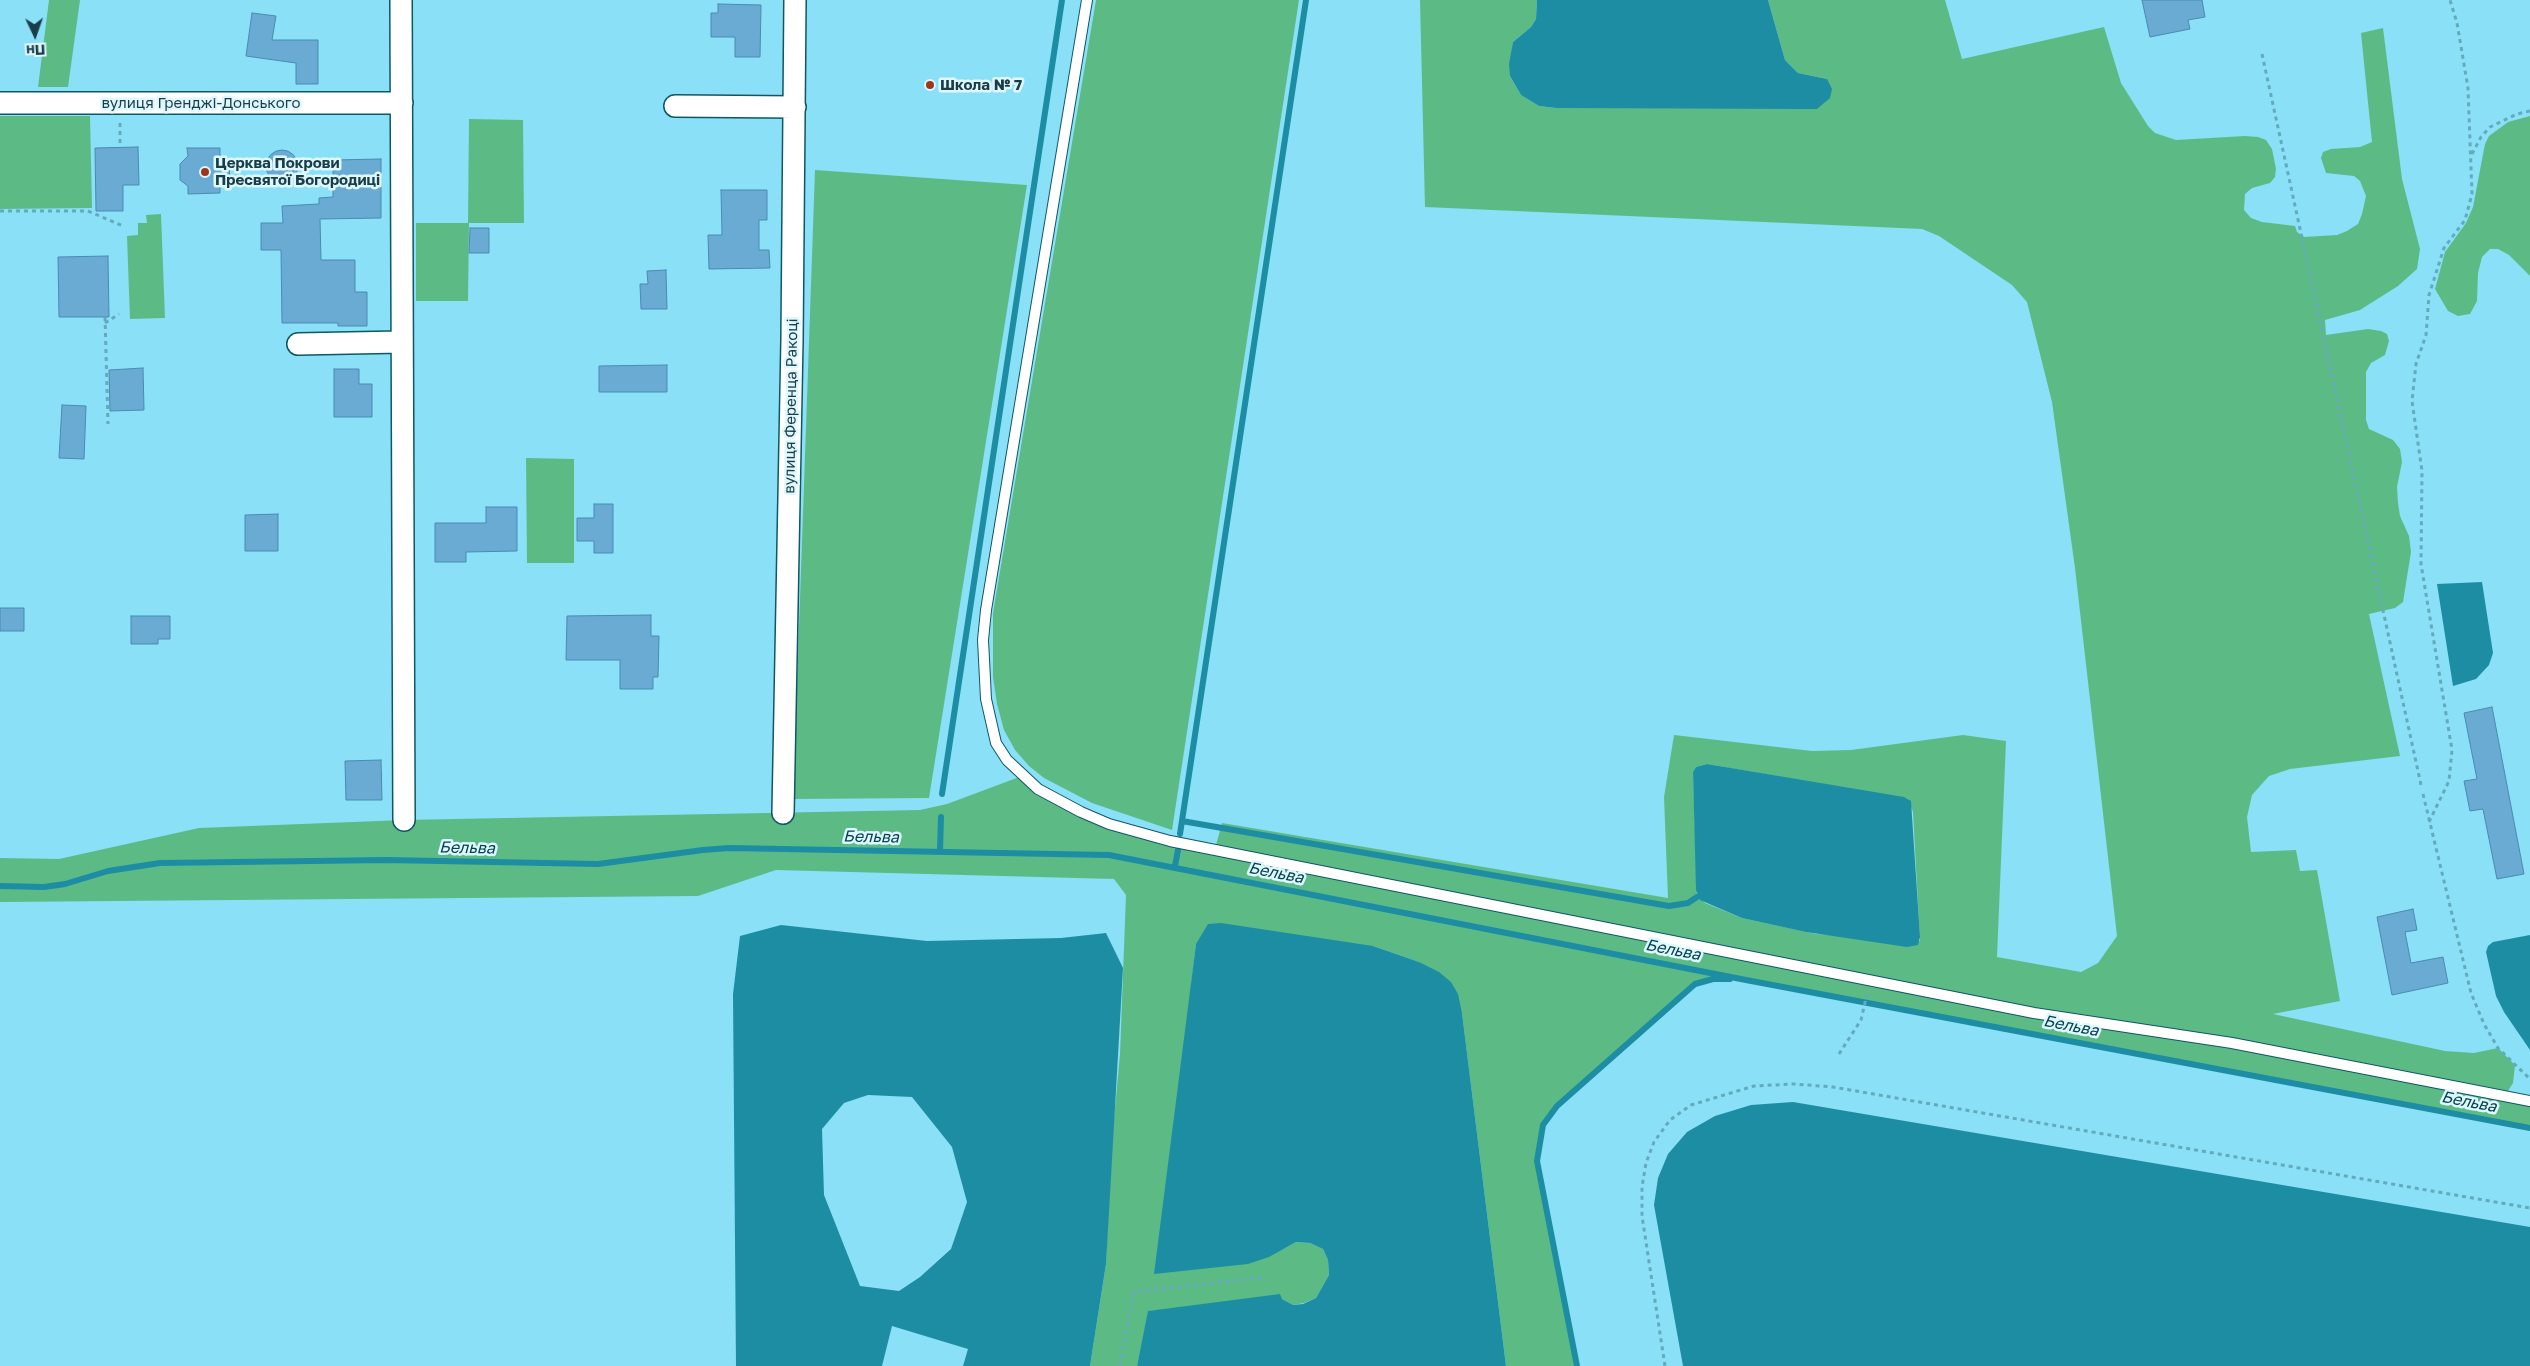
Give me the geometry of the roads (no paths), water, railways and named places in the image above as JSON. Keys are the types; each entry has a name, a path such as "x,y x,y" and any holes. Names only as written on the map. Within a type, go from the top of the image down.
{"street":[{"path":"401,0 404,820"},
{"name":"вулиця Ференца Ракоці","path":"783,813 795,107 795,0"},
{"name":"вулиця Гренджі-Донського","path":"0,104 402,103"},
{"path":"675,106 795,107"},
{"path":"298,344 401,342"}],"lane":[{"path":"1087,0 986,610 983,640 986,699 996,743 1007,760 1038,789 1081,812 1109,824 1170,841 2034,1013 2232,1043 2530,1101"}],"water":[{"path":"1537,0 1768,0 1785,60 1798,73 1827,79 1832,89 1830,98 1817,109 1556,108 1539,106 1521,95 1510,76 1509,64 1513,42 1531,27 1536,19"},
{"path":"2482,582 2493,653 2489,665 2476,679 2453,686 2437,584"},
{"path":"1707,764 1904,797 1911,801 1920,937 1918,945 1907,947 1806,932 1742,918 1700,900 1696,890 1693,772 1696,767"},
{"path":"1221,923 1373,946 1419,962 1439,972 1451,982 1458,994 1462,1013 1506,1366 1137,1366 1148,1311 1280,1294 1282,1299 1293,1305 1303,1304 1316,1298 1329,1275 1328,1260 1323,1249 1310,1243 1296,1242 1269,1257 1248,1264 1154,1274 1196,944 1208,924"},
{"path":"781,925 927,941 1061,938 1106,933 1123,968 1106,1264 1090,1366 963,1366 968,1349 892,1326 882,1366 736,1366 733,994 740,936","holes":["868,1095 912,1097 952,1147 967,1202 951,1249 920,1277 899,1291 860,1286 824,1195 822,1129 844,1103"]},
{"path":"2530,935 2530,1050 2504,1012 2496,996 2486,952 2488,946 2493,942"},
{"path":"1793,1102 2530,1227 2530,1366 1683,1366 1654,1205 1658,1178 1668,1154 1687,1132 1715,1116 1751,1105"}],"waterway":[{"path":"942,794 1062,0"},
{"path":"1180,834 1306,0"},
{"path":"940,851 941,817"},
{"path":"1182,821 1669,906 1688,903 1697,897"},
{"name":"Бельва","path":"0,886 44,887 65,884 108,871 160,863 387,860 598,864 729,848 1109,855 1746,980 2530,1128"},
{"path":"1175,866 1178,850"},
{"path":"1577,1366 1537,1161 1543,1125 1557,1106 1695,984 1713,979 1730,979"}],"place":[{"name":"Школа № 7","path":"930,85"},
{"name":"Церква Покрови Пресвятої Богородиці","path":"205,172"}]}
